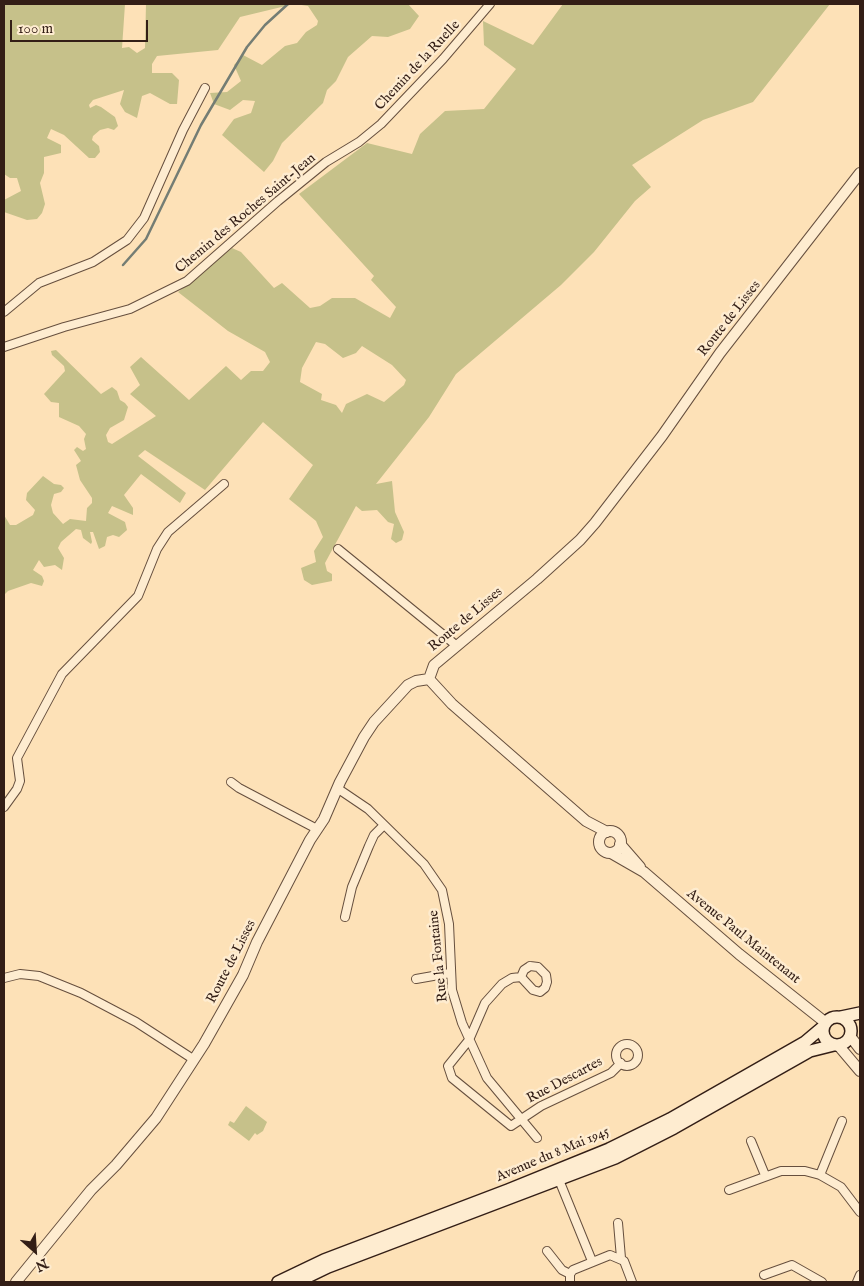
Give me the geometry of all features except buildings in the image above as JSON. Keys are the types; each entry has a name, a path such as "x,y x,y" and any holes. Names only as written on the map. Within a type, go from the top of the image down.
{"main road":[{"name":"Avenue du 8 Mai 1945","path":"297,1282 328,1267 557,1176 670,1118 805,1042 833,1018 860,1013"},
{"path":"841,1017 848,1022 854,1032"},
{"path":"825,1024 825,1038 836,1045"},
{"name":"Avenue du 8 Mai 1945","path":"278,1282 324,1260 644,1144 810,1051 845,1042 854,1032"}],"street":[{"name":"Chemin de la Ruelle","path":"359,142 381,124 411,94 490,4"},
{"path":"4,312 39,283 94,262 127,240 144,218 183,130 205,88"},
{"name":"Chemin des Roches Saint-Jean","path":"4,347 64,327 122,312 187,281 278,201 326,162 359,142"},
{"name":"Route de Lisses","path":"16,1282 91,1190 140,1139 156,1118 243,975 257,942 317,829 354,753 374,722 408,685 416,680 429,679 434,665 561,557 595,523 662,436 720,353 860,174"},
{"path":"4,807 20,781 17,758 58,679 138,596 157,549 168,532 224,484"},
{"path":"338,549 457,646"},
{"path":"429,679 452,704 586,820 607,832 618,835 620,844 617,850 611,853 602,850 599,840 586,820"},
{"path":"231,782 317,829"},
{"name":"Rue la Fontaine","path":"337,788 368,809 424,864 442,890 449,924 450,973 456,1005 469,1040 487,1078 537,1138"},
{"path":"345,917 352,887 369,846 374,835 384,825"},
{"path":"599,840 607,832"},
{"name":"Avenue Paul Maintenant","path":"620,844 644,872 825,1024"},
{"name":"Avenue Paul Maintenant","path":"611,853 644,872"},
{"path":"416,979 450,973"},
{"path":"4,978 20,974 39,976 81,993 136,1022 193,1059"},
{"path":"521,976 512,978 495,991 475,1022 469,1040 448,1066 450,1074 507,1124 511,1126 521,1120"},
{"path":"854,1032 860,1050"},
{"path":"836,1045 860,1071"},
{"name":"Rue Descartes","path":"521,1120 541,1106 599,1080 621,1063"},
{"path":"820,1175 842,1121"},
{"path":"751,1141 765,1175"},
{"path":"729,1190 765,1175 793,1170 820,1175 841,1187 860,1212"},
{"path":"557,1176 592,1261"},
{"path":"618,1223 620,1258 632,1282"},
{"path":"547,1251 570,1278 581,1265 610,1255 620,1258"},
{"path":"764,1275 792,1265 822,1282"},
{"path":"857,1282 860,1276"}],"shaded area":[{"path":"4,4 125,4 122,48 129,47 137,53 145,48 146,4 294,4 240,17 218,50 157,56 152,64 152,73 172,73 179,80 177,104 170,104 150,93 142,96 137,118 125,112 120,104 124,90 93,100 89,105 90,108 96,105 101,107 115,117 118,126 114,130 108,128 100,130 93,136 92,140 99,146 100,152 95,158 89,158 64,135 51,129 47,138 61,145 61,153 44,157 44,173 40,183 45,204 42,213 37,219 27,220 4,212 4,200 21,191 17,178 10,178 4,174"},
{"path":"295,4 408,4 419,16 410,29 388,37 372,36 348,57 336,81 327,90 323,103 282,143 273,161 264,172 222,135 234,119 251,113 255,101 243,100 230,110 214,104 210,93 227,92 241,81 234,65 243,55 262,65 285,46 297,43 306,32 317,25 318,21 308,6"},
{"path":"563,4 830,4 753,102 703,120 632,165 651,187 635,201 594,252 561,285 456,374 429,417 376,484 392,481 395,512 404,532 402,540 396,543 391,539 394,524 388,522 377,510 362,511 356,506 325,563 327,571 332,574 332,581 312,585 304,580 301,568 316,562 314,551 323,537 316,521 289,499 313,465 263,422 205,490 145,450 138,456 186,493 180,503 141,474 124,495 133,508 133,515 112,506 108,513 125,522 127,530 119,537 113,535 107,537 105,546 99,549 93,532 90,532 91,544 83,538 81,530 76,529 61,542 58,548 64,558 62,570 55,565 44,567 39,560 33,570 42,576 44,581 42,586 31,583 8,591 4,595 4,515 10,525 16,525 33,515 35,510 26,500 27,493 43,476 64,488 61,492 54,494 51,505 53,513 63,524 70,519 86,521 87,508 92,503 92,498 80,480 76,465 81,461 74,450 77,447 83,451 86,449 84,439 86,434 79,426 59,417 59,403 51,402 44,394 65,371 64,366 52,355 51,351 56,350 101,394 112,387 117,391 120,400 128,407 124,420 110,428 106,435 108,442 112,444 156,416 130,394 140,385 130,367 141,357 189,400 226,366 241,380 251,371 263,371 270,362 265,352 228,331 178,292 232,248 241,252 274,288 282,283 310,308 320,306 332,298 355,298 390,318 396,307 371,280 374,276 299,194 367,143 412,154 420,134 445,111 484,109 516,69 484,45 483,21 533,45","holes":["316,342 325,344 343,358 356,353 362,346 392,365 406,380 404,385 384,402 367,394 346,404 342,413 336,405 321,400 322,394 300,382 302,368"]},
{"path":"246,1106 267,1122 263,1131 257,1135 255,1133 249,1141 228,1125 230,1121 234,1123"}],"waterway":[{"path":"123,265 146,239 201,125 247,47 265,25 288,4"}]}
